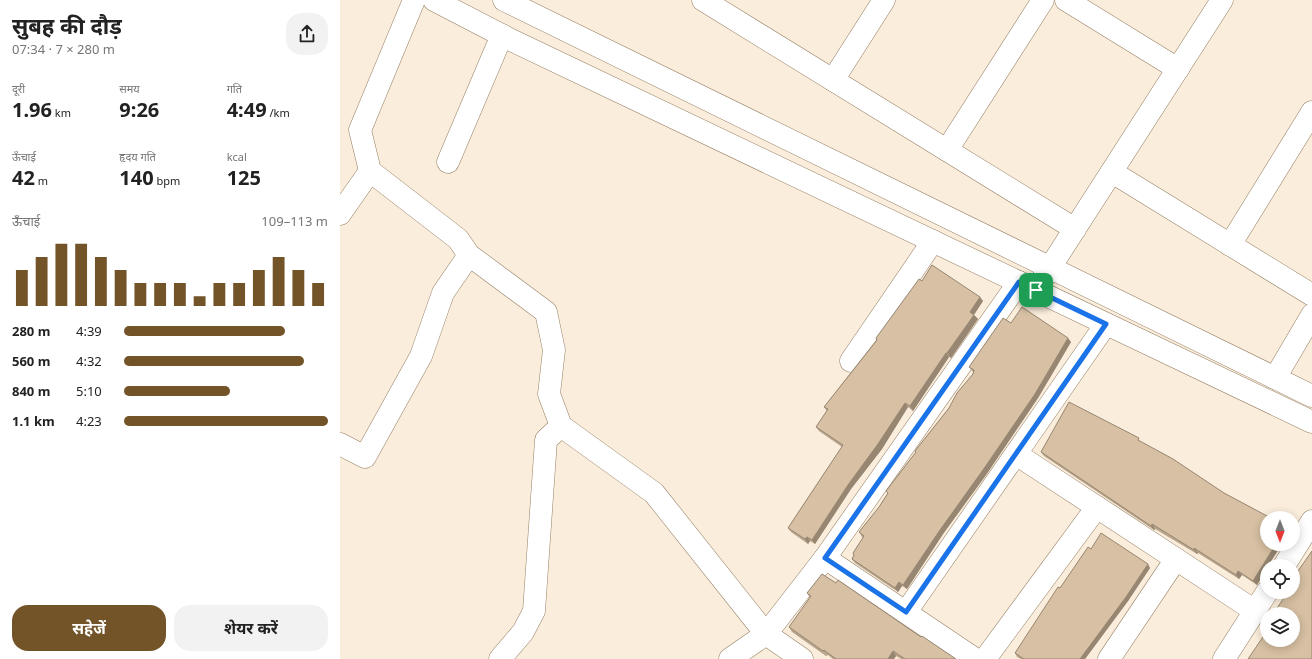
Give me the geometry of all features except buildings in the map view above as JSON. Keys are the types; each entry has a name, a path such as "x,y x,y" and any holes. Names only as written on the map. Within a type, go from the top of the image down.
{"street":[{"path":"414,0 360,130 370,171 458,239 469,255 546,312 554,350 549,394 561,426 654,493 766,634 802,659"},
{"path":"434,0 502,35 1312,422"},
{"path":"504,0 1312,396"},
{"path":"703,0 726,6 832,80 1075,229"},
{"path":"832,80 884,0"},
{"path":"947,150 1043,0"},
{"path":"1066,0 1178,69"},
{"path":"730,659 766,634 825,558 1028,286 1050,268 1222,0"},
{"path":"448,162 502,35"},
{"path":"1230,245 1312,112"},
{"path":"340,214 370,171"},
{"path":"1112,172 1312,295"},
{"path":"851,361 933,241"},
{"path":"340,444 365,457 421,356 443,293 469,255"},
{"path":"1275,378 1312,315"},
{"path":"906,612 1106,324"},
{"path":"500,659 523,632 534,611 546,440 561,426"},
{"path":"1016,454 1255,611"},
{"path":"985,659 1097,507"},
{"path":"1288,559 1312,521"},
{"path":"825,558 975,659"},
{"path":"1109,659 1176,559"},
{"path":"1224,659 1263,599"}],"route":[{"path":"1019,282 1036,290 1106,324 906,612 825,558 1019,282"}]}
